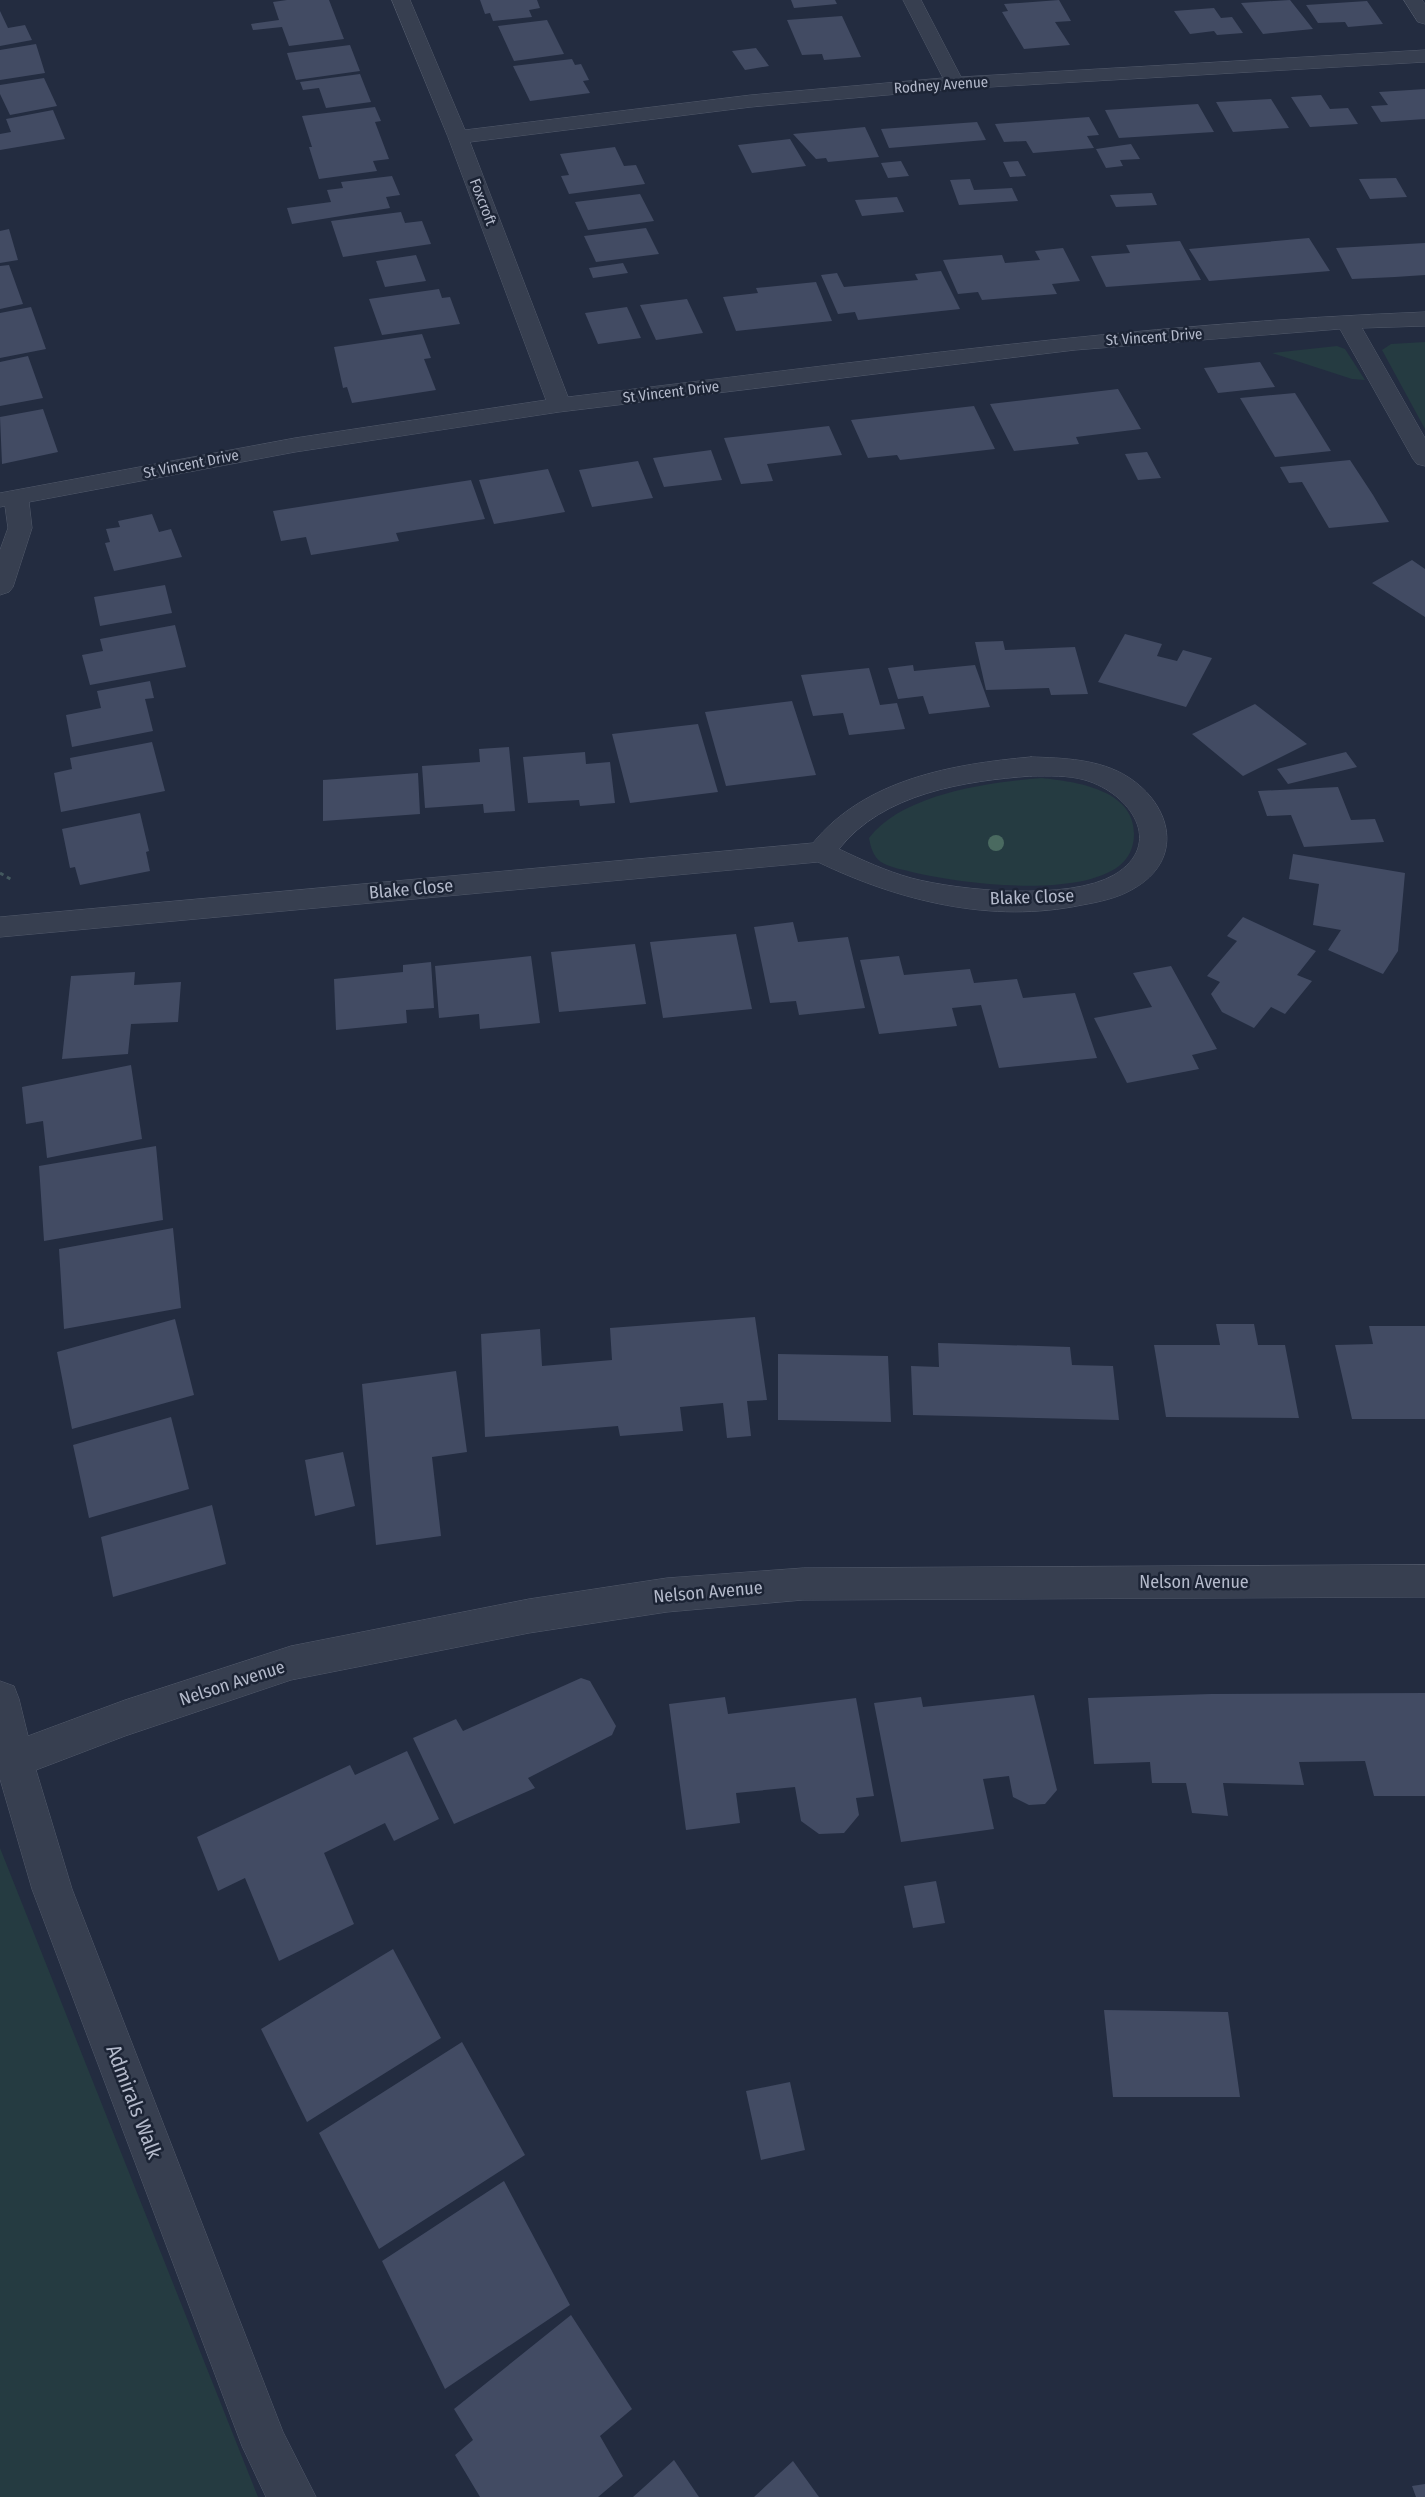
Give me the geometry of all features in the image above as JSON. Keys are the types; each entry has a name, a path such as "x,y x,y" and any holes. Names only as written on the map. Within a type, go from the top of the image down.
{"street":[{"name":"Foxcroft","path":"401,0 458,137 559,405"},
{"path":"912,0 955,83"},
{"path":"1413,0 1425,18"},
{"name":"Rodney Avenue","path":"458,137 751,101 955,83 1425,56"},
{"name":"St Vincent Drive","path":"8,499 296,445 559,405 1075,344 1347,322 1425,319"},
{"path":"1347,322 1425,459"},
{"path":"0,587 20,528 8,499"},
{"name":"Blake Close","path":"0,927 821,852 867,874 923,891 973,899 1074,898 1116,887 1135,876 1147,862 1154,848 1154,830 1143,805 1122,787 1092,772 1056,766 1018,766 961,776 905,790 871,808 842,828 821,852"},
{"name":"Nelson Avenue","path":"14,1760 125,1718 291,1663 529,1616 667,1594 803,1584 1425,1581"},
{"name":"Admirals Walk","path":"0,1699 14,1760 56,1900 265,2446 292,2497"}],"green space":[{"path":"1425,342 1425,429 1382,350 1391,344"},
{"path":"1337,346 1345,349 1365,380 1352,379 1272,353"},
{"path":"1042,778 1071,782 1101,791 1124,807 1131,819 1134,834 1130,852 1123,863 1100,876 1076,882 1020,886 962,881 916,873 885,864 878,860 873,852 869,838 884,823 902,811 924,801 973,787"},
{"path":"0,1848 258,2497 0,2497"}],"building":[{"path":"329,0 344,39 289,46 282,27 253,30 251,24 279,20 273,2"},
{"path":"480,0 537,0 540,8 529,10 532,17 493,21 490,13 485,14"},
{"path":"791,0 835,0 837,4 794,8"},
{"path":"1059,0 1071,21 1055,22 1070,45 1024,49 1002,12 1008,11 1004,4"},
{"path":"1290,0 1313,29 1263,34 1241,3"},
{"path":"1367,1 1383,24 1348,27 1345,22 1318,23 1306,5"},
{"path":"1214,8 1221,18 1232,17 1243,33 1217,35 1214,31 1190,34 1174,11"},
{"path":"0,11 8,28 25,25 32,40 0,46"},
{"path":"842,16 861,57 824,60 822,54 802,55 787,20"},
{"path":"547,20 564,54 514,61 498,26"},
{"path":"36,44 45,73 0,80 0,50"},
{"path":"350,45 360,71 296,80 287,53"},
{"path":"756,48 769,66 745,70 732,51"},
{"path":"572,59 575,65 581,64 589,80 583,81 590,93 530,101 513,66"},
{"path":"360,74 371,102 326,108 319,88 303,90 300,82"},
{"path":"44,78 57,106 10,115 0,94 0,85"},
{"path":"1425,89 1425,119 1381,122 1371,106 1388,105 1379,92"},
{"path":"1321,95 1330,109 1348,108 1358,124 1310,127 1291,97"},
{"path":"1271,99 1289,128 1233,132 1216,102"},
{"path":"1198,104 1214,132 1119,138 1105,110"},
{"path":"375,107 381,121 375,122 389,159 373,161 377,171 319,179 302,116"},
{"path":"53,110 65,139 0,150 0,134 11,132 6,119"},
{"path":"1089,117 1099,135 1087,136 1094,148 1033,153 1026,141 1004,142 995,124"},
{"path":"977,122 986,140 889,148 881,129"},
{"path":"865,127 879,157 828,162 826,158 816,159 793,134"},
{"path":"790,139 806,166 752,173 738,145"},
{"path":"1131,144 1140,159 1120,160 1123,166 1106,168 1096,149"},
{"path":"615,147 624,166 636,165 645,184 569,194 561,176 569,175 560,154"},
{"path":"901,161 909,176 888,178 881,163"},
{"path":"1018,161 1026,176 1010,177 1003,162"},
{"path":"392,176 400,195 386,197 390,208 292,224 287,208 331,202 327,190 343,188 341,182"},
{"path":"1396,178 1407,197 1370,199 1359,179"},
{"path":"970,179 974,190 1012,188 1018,201 959,205 950,180"},
{"path":"1152,193 1157,205 1116,207 1110,195"},
{"path":"640,194 654,221 588,230 575,202"},
{"path":"897,197 904,212 862,216 855,200"},
{"path":"401,212 405,223 422,221 431,244 343,257 331,221"},
{"path":"646,228 659,254 596,262 584,236"},
{"path":"9,229 18,260 0,263 0,231"},
{"path":"1309,238 1330,271 1209,281 1189,249"},
{"path":"1180,241 1201,280 1106,287 1091,256 1130,253 1126,245"},
{"path":"1425,243 1425,275 1395,277 1352,279 1336,248"},
{"path":"1063,248 1080,281 1052,284 1057,294 982,300 978,292 958,294 943,260 1002,255 1005,263 1040,260 1035,251"},
{"path":"416,255 426,281 385,287 376,261"},
{"path":"623,263 628,273 593,278 589,268"},
{"path":"9,265 23,304 0,309 0,266"},
{"path":"941,271 960,309 858,320 855,312 838,314 821,275 837,273 844,287 918,280 915,274"},
{"path":"816,282 832,321 736,331 723,297 758,293 756,288"},
{"path":"439,289 442,298 450,297 460,324 382,335 369,299"},
{"path":"687,299 703,333 656,340 640,305"},
{"path":"31,307 46,349 0,358 0,313"},
{"path":"627,307 641,338 598,344 585,313"},
{"path":"422,334 431,358 424,359 436,390 352,403 347,387 343,388 334,347"},
{"path":"28,356 43,398 0,406 0,362"},
{"path":"1260,362 1275,387 1218,393 1204,368"},
{"path":"1118,389 1141,429 1076,437 1079,444 1014,451 990,404"},
{"path":"1295,393 1331,451 1275,457 1240,398"},
{"path":"974,406 995,449 900,460 897,455 868,458 851,420"},
{"path":"43,409 58,452 2,464 0,417"},
{"path":"829,426 842,455 767,464 773,481 741,484 724,438"},
{"path":"711,450 722,480 664,487 653,458"},
{"path":"1147,452 1161,478 1138,480 1125,454"},
{"path":"1350,460 1389,522 1329,528 1302,482 1289,483 1280,467"},
{"path":"638,461 653,498 592,507 579,470"},
{"path":"548,469 565,512 494,524 479,480"},
{"path":"471,480 485,519 396,533 399,541 311,555 306,537 281,541 273,511"},
{"path":"152,514 159,532 171,529 182,557 114,571 105,543 110,542 106,529 120,527 118,521"},
{"path":"1412,560 1425,569 1425,617 1372,583"},
{"path":"165,585 172,613 100,626 94,597"},
{"path":"175,625 186,667 90,685 82,655 103,651 100,639"},
{"path":"1125,634 1162,644 1157,656 1177,661 1183,650 1212,658 1186,707 1098,682"},
{"path":"1003,641 1005,650 1075,647 1088,694 1051,695 1049,688 986,690 975,642"},
{"path":"913,665 914,671 975,665 990,707 929,714 923,696 898,699 888,668"},
{"path":"869,668 880,705 897,703 905,729 849,735 843,713 813,716 801,675"},
{"path":"150,681 154,698 145,699 153,731 72,747 66,715 101,708 97,691"},
{"path":"792,701 816,775 726,786 705,712"},
{"path":"1255,704 1307,744 1243,776 1192,734"},
{"path":"698,724 718,792 630,803 612,734"},
{"path":"152,742 165,791 61,812 54,773 72,769 70,758"},
{"path":"509,747 515,811 484,813 483,804 425,808 422,766 480,762 479,749"},
{"path":"585,752 586,764 610,762 615,803 580,806 579,800 528,803 523,757"},
{"path":"1346,752 1357,767 1288,784 1277,769"},
{"path":"418,773 420,814 323,821 323,780"},
{"path":"1338,787 1351,820 1375,819 1384,842 1304,847 1291,815 1267,816 1258,791"},
{"path":"140,813 149,851 146,852 150,871 80,885 75,867 70,868 62,829"},
{"path":"1293,854 1405,873 1398,951 1383,974 1328,950 1341,930 1313,925 1319,884 1289,879"},
{"path":"1243,917 1316,951 1297,975 1312,981 1285,1014 1271,1007 1254,1028 1222,1012 1211,994 1220,982 1207,976 1237,941 1227,936"},
{"path":"793,922 798,942 848,937 865,1008 799,1015 796,1001 770,1003 754,927"},
{"path":"736,934 752,1009 663,1018 650,942"},
{"path":"635,944 646,1004 559,1012 551,952"},
{"path":"531,956 540,1023 480,1029 479,1014 439,1018 435,966"},
{"path":"899,956 904,975 970,969 974,983 1017,979 1023,998 1075,993 1097,1058 999,1068 981,1005 952,1008 957,1026 879,1034 860,960"},
{"path":"431,962 434,1008 406,1010 407,1023 336,1030 334,979 403,972 403,965"},
{"path":"1171,966 1217,1049 1192,1055 1199,1069 1127,1083 1094,1018 1152,1007 1133,973"},
{"path":"135,972 134,985 181,982 178,1022 131,1024 128,1054 62,1059 71,976"},
{"path":"131,1065 142,1139 47,1158 43,1121 26,1124 22,1087"},
{"path":"156,1146 163,1220 44,1241 39,1166"},
{"path":"173,1228 181,1308 64,1329 59,1249"},
{"path":"755,1317 767,1400 747,1401 751,1436 727,1438 723,1403 680,1407 683,1431 620,1436 618,1426 485,1437 481,1334 540,1329 542,1366 612,1360 610,1328"},
{"path":"175,1319 194,1395 72,1429 57,1352"},
{"path":"1216,1324 1254,1324 1258,1345 1285,1345 1299,1418 1166,1417 1154,1345 1220,1345"},
{"path":"1369,1326 1425,1326 1425,1419 1352,1419 1335,1345 1373,1344"},
{"path":"938,1343 1070,1347 1072,1365 1113,1366 1119,1420 913,1415 911,1366 939,1367"},
{"path":"778,1354 888,1356 891,1422 778,1420"},
{"path":"456,1371 467,1452 432,1457 441,1536 376,1545 362,1384"},
{"path":"171,1417 189,1489 89,1518 73,1445"},
{"path":"343,1452 355,1506 315,1516 305,1460"},
{"path":"212,1505 226,1564 113,1597 101,1537"},
{"path":"581,1678 590,1681 616,1726 612,1735 528,1778 535,1788 454,1824 413,1738 456,1719 463,1731"},
{"path":"1425,1693 1425,1796 1374,1796 1365,1761 1299,1762 1304,1785 1223,1783 1228,1816 1192,1813 1186,1783 1152,1783 1150,1762 1094,1764 1088,1698 1211,1694"},
{"path":"1034,1695 1057,1790 1045,1804 1029,1805 1013,1797 1009,1776 983,1779 994,1829 901,1842 874,1703 921,1697 923,1707"},
{"path":"725,1697 728,1714 856,1698 874,1796 856,1798 859,1815 844,1833 819,1834 801,1821 795,1787 736,1793 740,1823 686,1830 669,1704"},
{"path":"407,1751 439,1819 394,1841 385,1823 324,1853 354,1924 279,1961 245,1878 218,1891 197,1837 350,1765 355,1775"},
{"path":"936,1881 945,1923 913,1928 904,1886"},
{"path":"393,1949 441,2038 307,2122 261,2029"},
{"path":"1104,2010 1228,2012 1240,2097 1113,2097"},
{"path":"462,2042 525,2155 379,2249 319,2133"},
{"path":"790,2082 805,2150 761,2160 746,2091"},
{"path":"504,2181 570,2305 445,2389 382,2261"},
{"path":"571,2315 632,2409 600,2436 623,2476 598,2497 480,2497 455,2455 473,2440 454,2409"},
{"path":"674,2460 699,2497 633,2497"},
{"path":"793,2461 819,2497 754,2497"},
{"path":"1425,2484 1425,2497 1416,2497 1412,2486"}]}
